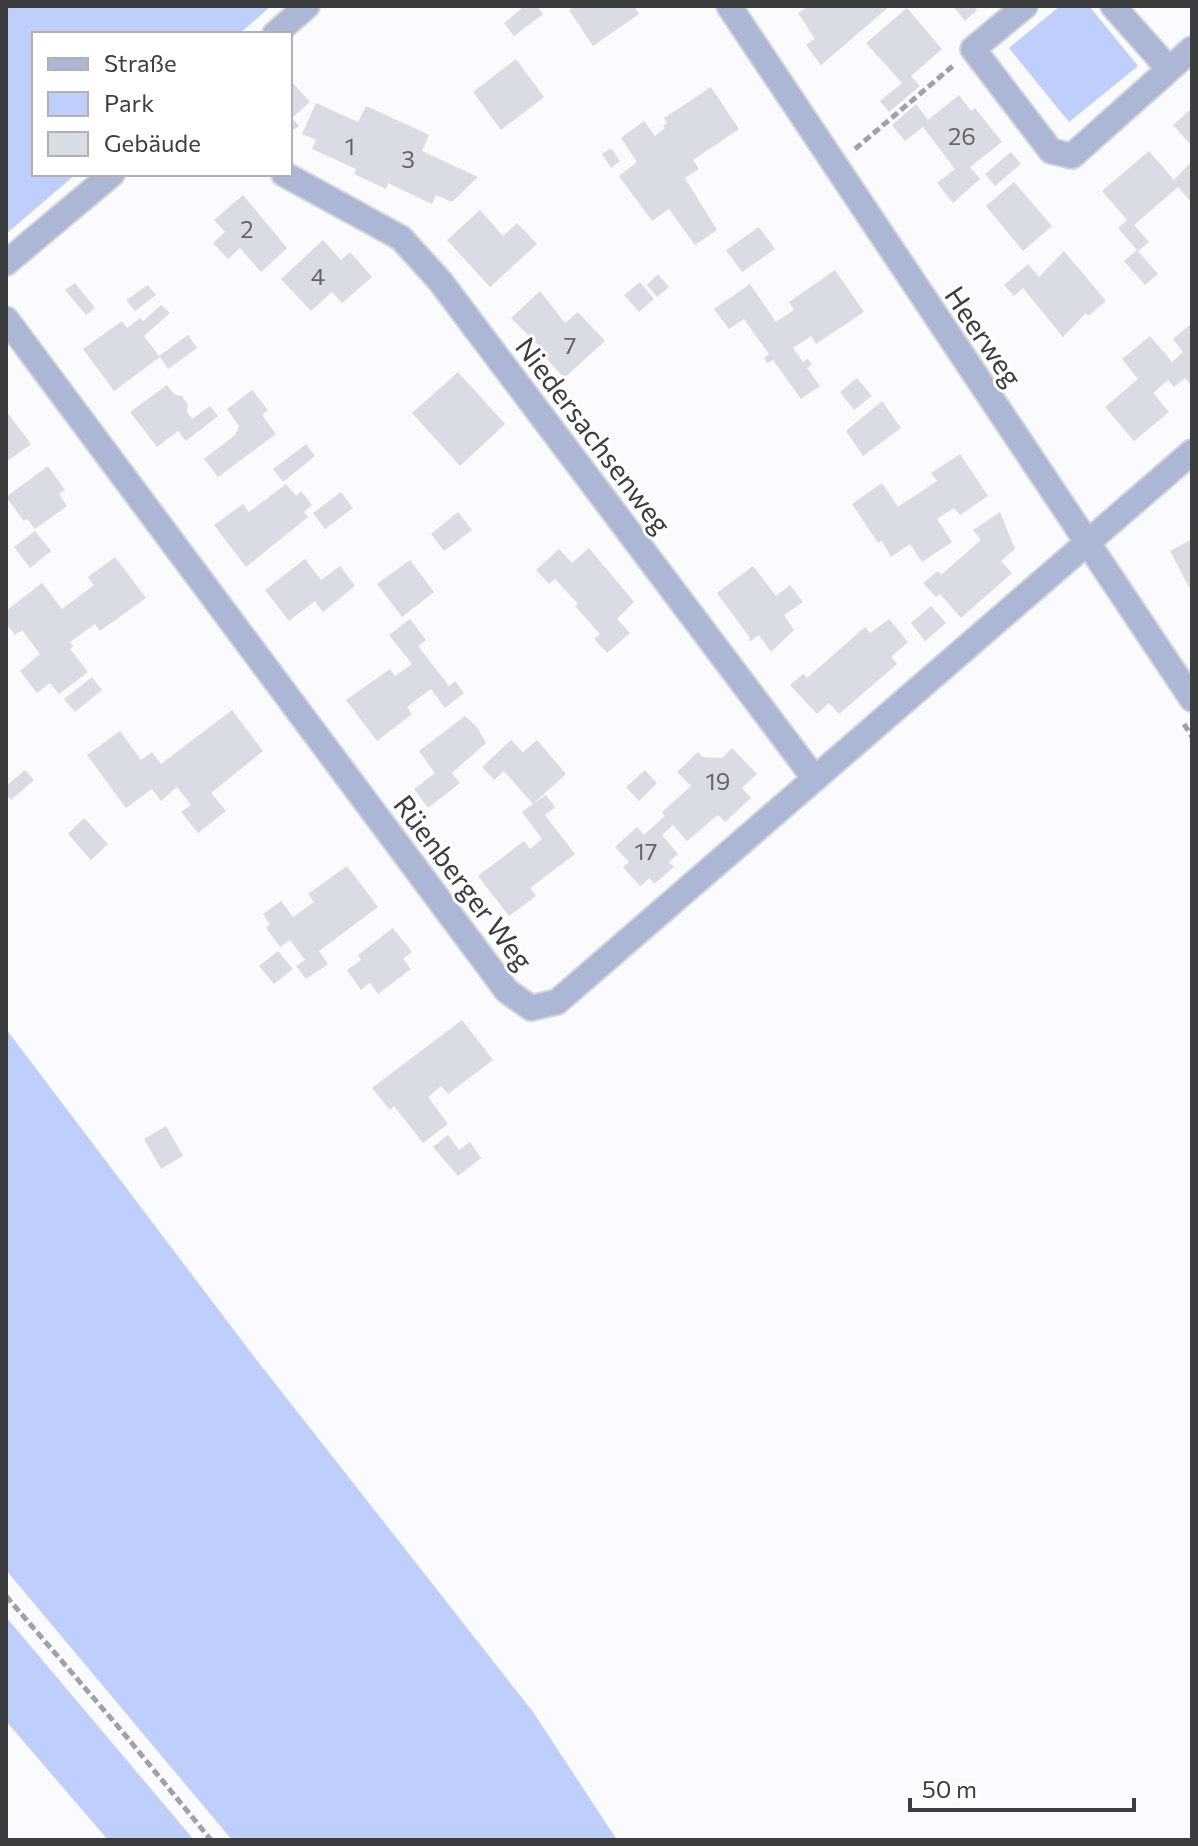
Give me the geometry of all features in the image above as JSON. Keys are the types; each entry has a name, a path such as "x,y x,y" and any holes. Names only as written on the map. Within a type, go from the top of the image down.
{"street":[{"path":"277,32 307,6"},
{"name":"Heerweg","path":"729,6 1192,699"},
{"path":"1025,6 973,49 1051,151 1072,156 1192,49"},
{"path":"1113,6 1169,69"},
{"path":"6,263 110,176"},
{"name":"Niedersachsenweg","path":"288,176 401,238 430,270 815,779"},
{"name":"Rüenberger Weg","path":"6,319 507,991 531,1008 557,1002 1192,452"}],"path":[{"path":"834,167 973,49"},
{"path":"6,1596 211,1840"}],"green space":[{"path":"6,6 271,6 241,32 32,32 32,176 74,176 6,234"},
{"path":"1060,6 1089,6 1138,66 1069,122 1009,48"},
{"path":"6,1029 255,1358 533,1712 617,1840 232,1840 6,1570"},
{"path":"6,1617 194,1840 108,1840 6,1721"}],"building":[{"path":"519,6 537,6 543,14 514,36 504,23 521,9"},
{"path":"575,6 634,6 639,14 593,46 569,10"},
{"path":"809,6 890,6 821,65 806,45 815,39 798,13"},
{"path":"953,6 973,6 977,10 965,21"},
{"path":"907,8 942,49 911,76 920,86 889,112 880,101 902,83 866,43"},
{"path":"516,59 544,97 501,130 473,92"},
{"path":"292,82 310,102 292,118"},
{"path":"711,87 739,129 693,160 699,169 685,178 717,230 695,245 669,209 652,221 619,176 637,162 621,138 644,121 655,136 665,128 663,126 667,123 664,118"},
{"path":"959,95 971,111 975,108 1002,142 970,167 980,179 953,203 937,183 955,169 923,127 905,141 892,125 916,104 928,120"},
{"path":"316,103 358,122 366,106 421,131 429,135 422,151 478,177 452,202 436,195 432,204 388,183 386,189 354,174 356,169 312,149 316,140 302,134"},
{"path":"1192,108 1192,146 1173,125"},
{"path":"292,118 299,126 294,130 292,128"},
{"path":"611,148 620,161 611,168 602,154"},
{"path":"1149,151 1174,180 1192,161 1192,203 1178,187 1134,225 1149,242 1138,251 1158,274 1145,285 1124,261 1137,250 1118,228 1127,220 1102,191"},
{"path":"1011,152 1021,164 995,186 985,174"},
{"path":"1014,182 1052,226 1023,251 986,206"},
{"path":"243,195 287,248 261,272 240,248 228,259 213,243 225,232 214,220"},
{"path":"480,210 503,236 517,223 537,244 490,287 447,240"},
{"path":"759,227 775,249 742,272 726,250"},
{"path":"323,240 341,260 350,252 372,277 342,303 332,292 311,311 281,279"},
{"path":"1064,251 1106,301 1088,316 1086,313 1063,337 1023,288 1014,296 1004,285 1028,264 1039,277"},
{"path":"835,270 864,312 816,344 811,336 793,348 803,362 808,359 812,365 807,368 820,386 801,399 773,360 767,363 764,358 769,354 744,319 729,329 714,309 750,284 776,322 794,310 789,302"},
{"path":"658,274 669,287 657,297 647,285"},
{"path":"640,282 654,299 639,312 624,295"},
{"path":"75,283 95,308 86,315 65,290"},
{"path":"148,285 156,295 135,311 126,300"},
{"path":"540,291 565,323 578,312 605,341 564,378 537,348 539,346 511,318"},
{"path":"161,305 170,313 144,336 159,356 188,335 197,348 168,369 160,357 114,391 83,349 122,321 127,328 140,318 143,321"},
{"path":"1192,323 1192,386 1185,378 1174,387 1168,380 1153,393 1169,412 1134,441 1105,407 1138,379 1122,359 1150,336 1172,362 1183,352 1173,339"},
{"path":"458,372 505,424 460,466 412,413"},
{"path":"857,378 872,396 854,410 840,392"},
{"path":"167,385 175,395 182,396 192,419 210,406 218,416 186,441 178,431 157,447 130,412"},
{"path":"252,390 268,410 262,415 276,434 218,477 204,459 235,435 239,426 227,409"},
{"path":"882,401 901,428 863,456 846,431"},
{"path":"6,411 31,444 6,462"},
{"path":"306,444 315,456 283,482 273,469"},
{"path":"960,454 988,496 960,515 954,508 937,519 952,542 922,562 910,544 891,557 852,504 882,483 898,507 937,481 931,473"},
{"path":"48,466 65,490 59,494 67,506 35,529 27,519 24,521 6,497"},
{"path":"286,484 296,496 301,491 312,505 304,512 308,517 246,567 214,525 243,504 249,512"},
{"path":"341,492 353,508 325,529 313,513"},
{"path":"458,512 472,530 444,551 431,534"},
{"path":"1000,512 1015,549 1001,561 1012,573 961,618 940,594 936,597 923,583 938,571 941,575 981,540 973,530"},
{"path":"35,531 51,551 30,568 14,547"},
{"path":"1192,539 1192,593 1170,551"},
{"path":"589,548 634,602 617,619 630,633 607,653 594,639 600,634 575,606 578,604 555,579 549,584 536,570 559,549 572,563"},
{"path":"115,557 146,598 100,631 95,624 70,642 73,646 70,649 88,672 59,694 50,683 37,693 20,671 40,654 22,630 15,635 6,623 6,611 42,583 62,609 94,585 88,577"},
{"path":"305,559 321,580 340,566 355,586 323,612 315,601 289,621 265,590"},
{"path":"410,560 434,592 402,617 377,584"},
{"path":"753,566 776,596 790,585 803,602 784,615 794,630 771,652 759,635 749,642 750,638 717,593"},
{"path":"931,606 946,623 925,641 911,623"},
{"path":"410,619 426,640 418,646 449,686 455,681 464,693 445,708 431,689 407,707 412,714 377,741 346,700 390,669 395,676 412,664 389,635"},
{"path":"889,619 908,642 891,657 897,664 839,714 829,703 817,714 790,685 803,674 807,678 865,627 870,633"},
{"path":"92,677 102,690 75,712 64,699"},
{"path":"232,710 263,751 211,793 226,811 198,833 181,812 191,805 177,787 161,801 152,789 126,808 87,755 120,731 141,760 152,752 161,764"},
{"path":"465,716 477,727 486,743 452,773 460,783 428,808 414,789 435,773 419,751"},
{"path":"511,740 523,752 537,740 566,774 533,804 504,771 494,780 482,767"},
{"path":"732,748 757,774 742,788 751,798 725,822 718,815 687,841 673,825 662,835 678,854 669,862 674,867 654,884 650,878 640,886 623,867 629,862 615,847 637,827 644,835 665,816 662,812 691,786 677,772 698,752 702,757 722,758"},
{"path":"25,770 34,780 11,800 6,794 6,786"},
{"path":"645,770 657,783 639,801 626,787"},
{"path":"546,795 555,807 545,815 575,854 530,888 536,896 509,916 478,876 524,841 530,849 542,839 522,812"},
{"path":"84,818 108,844 91,860 68,834"},
{"path":"347,866 378,907 319,951 328,964 306,979 296,966 305,960 290,940 280,947 266,928 270,924 263,914 281,901 293,917 314,902 308,894"},
{"path":"393,928 412,952 403,959 411,969 378,994 370,983 361,990 347,970 361,960 358,955"},
{"path":"278,951 293,969 274,984 259,966"},
{"path":"462,1020 493,1060 448,1094 441,1086 428,1097 448,1124 423,1143 394,1106 390,1110 372,1088"},
{"path":"166,1126 183,1156 161,1169 144,1139"},
{"path":"448,1135 459,1150 470,1142 481,1158 458,1176 433,1147"}]}
